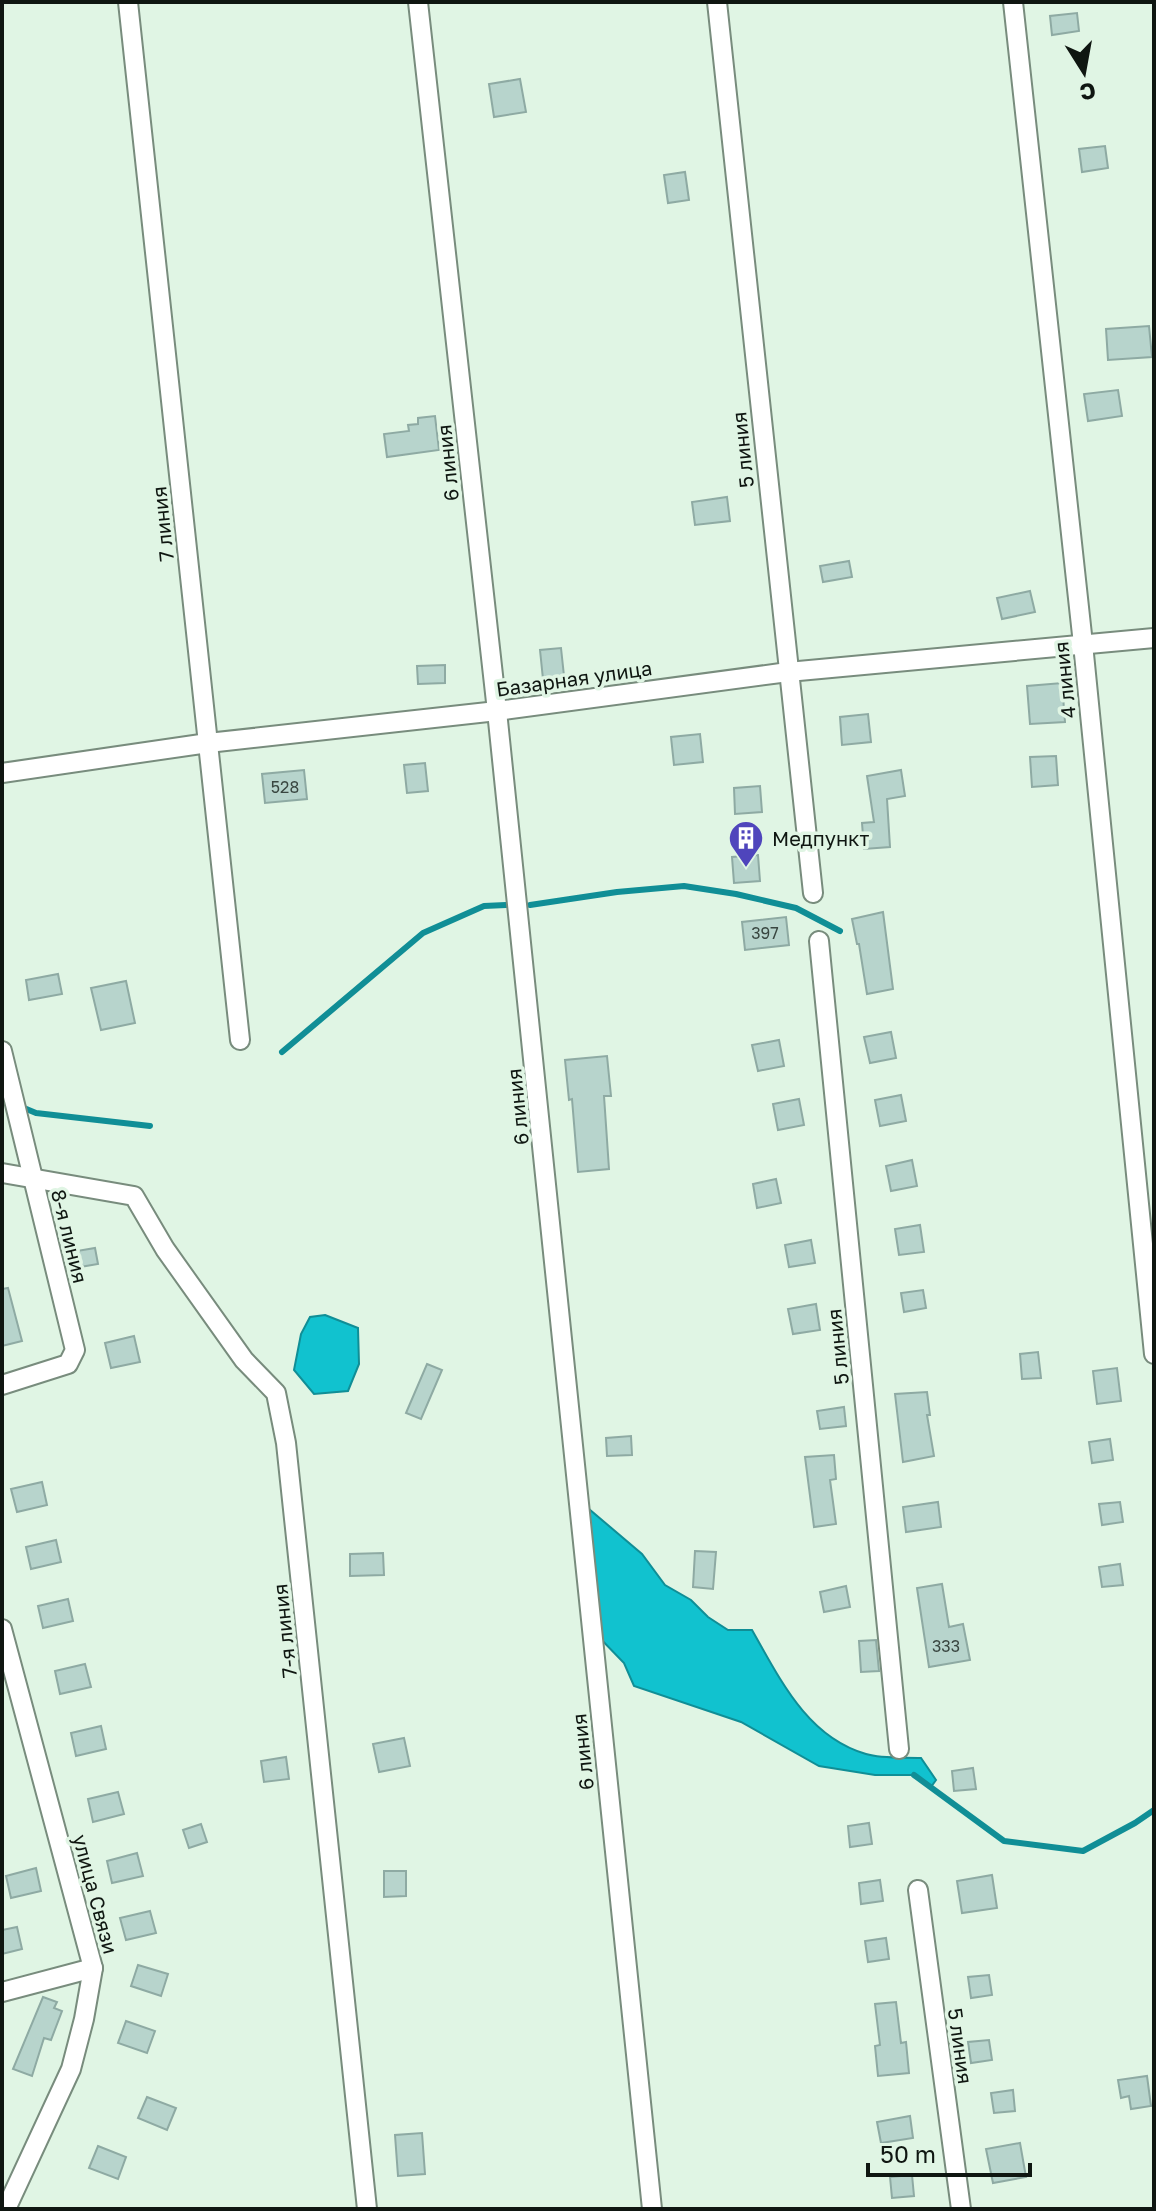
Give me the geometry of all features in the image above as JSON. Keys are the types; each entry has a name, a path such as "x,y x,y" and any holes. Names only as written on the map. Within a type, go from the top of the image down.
{"street":[{"name":"7 линия","path":"128,2 240,1040"},
{"name":"6 линия","path":"418,2 497,711 652,2209"},
{"name":"5 линия","path":"717,2 813,893"},
{"name":"4 линия","path":"1013,2 1083,644 1154,1354"},
{"name":"Базарная улица","path":"2,773 208,743 497,711 788,672 1154,638"},
{"name":"5 линия","path":"819,941 899,1749"},
{"name":"8-я линия","path":"2,1051 75,1350 68,1364 2,1385"},
{"name":"7-я линия","path":"2,1173 134,1196 165,1249 235,1347 276,1393 286,1443 367,2209"},
{"name":"улица Связи","path":"2,1629 10,1689 93,1968 71,2069 6,2209"},
{"name":"5 линия","path":"918,1890 961,2209"},
{"path":"2,1992 93,1968"}],"water":[{"path":"325,1315 358,1328 359,1364 348,1391 314,1394 294,1370 301,1334 310,1317"},
{"path":"589,1509 642,1554 665,1585 691,1600 708,1617 728,1630 752,1630 797,1704 827,1734 845,1746 866,1754 921,1758 936,1780 931,1787 913,1775 875,1775 819,1766 741,1722 634,1686 624,1663 594,1632 583,1527"}],"building":[{"path":"1077,13 1079,31 1052,35 1050,16"},
{"path":"520,79 526,112 494,117 489,84"},
{"path":"1105,146 1108,168 1082,172 1079,149"},
{"path":"685,172 689,200 668,203 664,175"},
{"path":"1149,326 1152,357 1108,360 1106,329"},
{"path":"1118,390 1122,416 1088,421 1084,394"},
{"path":"435,416 439,450 387,457 384,434 409,431 408,425 418,424 418,418"},
{"path":"727,497 730,521 695,525 692,502"},
{"path":"849,561 852,577 823,582 820,566"},
{"path":"1030,591 1035,612 1002,619 997,598"},
{"path":"561,648 564,676 543,679 540,650"},
{"path":"445,665 445,683 418,684 417,666"},
{"path":"1062,683 1065,722 1030,724 1027,686"},
{"path":"868,714 871,742 842,745 840,717"},
{"path":"700,734 703,762 674,765 671,737"},
{"path":"1056,756 1058,785 1032,787 1030,757"},
{"path":"425,763 428,791 407,793 404,765"},
{"path":"304,770 307,799 265,803 262,774"},
{"path":"901,770 905,796 887,799 890,847 864,849 862,823 874,822 867,776"},
{"path":"760,786 762,812 735,814 734,788"},
{"name":"Медпункт","path":"758,855 760,881 734,883 732,857"},
{"path":"883,912 893,989 867,994 852,919"},
{"path":"786,917 789,945 745,950 742,922"},
{"path":"58,974 62,994 29,1000 26,980"},
{"path":"126,981 135,1023 101,1030 91,988"},
{"path":"891,1032 896,1058 870,1063 864,1037"},
{"path":"779,1040 784,1066 758,1071 752,1045"},
{"path":"607,1056 611,1096 604,1096 609,1169 578,1172 572,1099 569,1100 565,1060"},
{"path":"901,1095 906,1121 880,1126 875,1100"},
{"path":"799,1099 804,1125 778,1130 773,1104"},
{"path":"912,1160 917,1186 891,1191 886,1166"},
{"path":"776,1179 781,1203 757,1208 753,1184"},
{"path":"920,1225 924,1252 899,1255 895,1229"},
{"path":"811,1240 815,1263 789,1267 785,1245"},
{"path":"95,1248 98,1264 80,1267 77,1251"},
{"path":"8,1288 22,1341 2,1346 2,1289"},
{"path":"923,1290 926,1308 904,1312 901,1293"},
{"path":"816,1304 820,1330 793,1334 788,1309"},
{"path":"134,1336 140,1362 111,1368 105,1343"},
{"path":"1038,1352 1041,1378 1022,1379 1020,1354"},
{"path":"427,1364 442,1370 421,1419 406,1413"},
{"path":"1117,1368 1121,1401 1097,1404 1093,1371"},
{"path":"927,1392 930,1415 927,1415 934,1456 903,1462 895,1394"},
{"path":"844,1407 846,1426 820,1429 817,1411"},
{"path":"631,1436 632,1455 607,1456 606,1438"},
{"path":"1110,1439 1113,1460 1092,1463 1089,1442"},
{"path":"834,1455 836,1479 830,1480 836,1524 814,1527 805,1457"},
{"path":"42,1482 47,1505 17,1512 11,1489"},
{"path":"938,1502 941,1527 906,1532 903,1507"},
{"path":"1120,1502 1123,1522 1102,1525 1099,1504"},
{"path":"56,1540 61,1562 31,1569 26,1547"},
{"path":"695,1551 716,1552 713,1589 693,1587"},
{"path":"383,1553 384,1575 350,1576 350,1554"},
{"path":"1120,1564 1123,1585 1102,1587 1099,1567"},
{"path":"942,1584 949,1627 963,1624 970,1660 929,1667 917,1588"},
{"path":"846,1586 850,1607 824,1612 820,1592"},
{"path":"68,1599 73,1621 43,1628 38,1606"},
{"path":"876,1640 879,1671 861,1672 859,1641"},
{"path":"85,1664 91,1687 60,1694 55,1671"},
{"path":"101,1726 106,1749 76,1756 71,1733"},
{"path":"404,1738 410,1766 379,1772 373,1744"},
{"path":"286,1757 289,1779 264,1782 261,1761"},
{"path":"973,1768 976,1789 954,1791 952,1771"},
{"path":"118,1792 124,1814 93,1822 88,1799"},
{"path":"869,1823 872,1844 850,1847 848,1826"},
{"path":"201,1824 207,1842 189,1848 183,1830"},
{"path":"137,1853 143,1876 112,1883 107,1861"},
{"path":"36,1868 41,1891 11,1898 6,1876"},
{"path":"384,1871 406,1871 406,1896 384,1897"},
{"path":"992,1875 997,1908 962,1913 957,1881"},
{"path":"880,1880 883,1901 861,1904 859,1883"},
{"path":"150,1911 156,1933 126,1940 120,1918"},
{"path":"17,1927 22,1949 2,1954 2,1930"},
{"path":"886,1938 889,1959 868,1962 865,1941"},
{"path":"138,1965 168,1974 161,1996 131,1986"},
{"path":"989,1975 992,1995 971,1998 968,1977"},
{"path":"43,1997 57,2002 54,2008 62,2011 51,2040 44,2038 32,2076 13,2069"},
{"path":"896,2002 901,2043 906,2042 909,2073 878,2076 875,2046 880,2045 875,2004"},
{"path":"126,2021 155,2031 147,2053 118,2043"},
{"path":"989,2040 992,2060 971,2063 968,2042"},
{"path":"1147,2076 1151,2106 1131,2109 1129,2096 1121,2098 1118,2080"},
{"path":"1013,2090 1015,2111 994,2113 991,2093"},
{"path":"147,2097 176,2108 167,2130 138,2118"},
{"path":"910,2116 913,2138 881,2143 877,2122"},
{"path":"422,2133 425,2174 398,2176 395,2135"},
{"path":"1020,2143 1026,2177 993,2183 986,2149"},
{"path":"98,2146 126,2157 118,2179 89,2168"},
{"path":"912,2175 914,2196 892,2198 890,2177"}],"waterway":[{"path":"530,905 684,886 796,908 840,931"},
{"path":"282,1052 423,933 484,906 506,905"},
{"path":"24,1108 36,1113 150,1126"},
{"path":"914,1775 1004,1841 1083,1851 1154,1810"}],"place":[{"name":"Медпункт","path":"746,869"}]}
